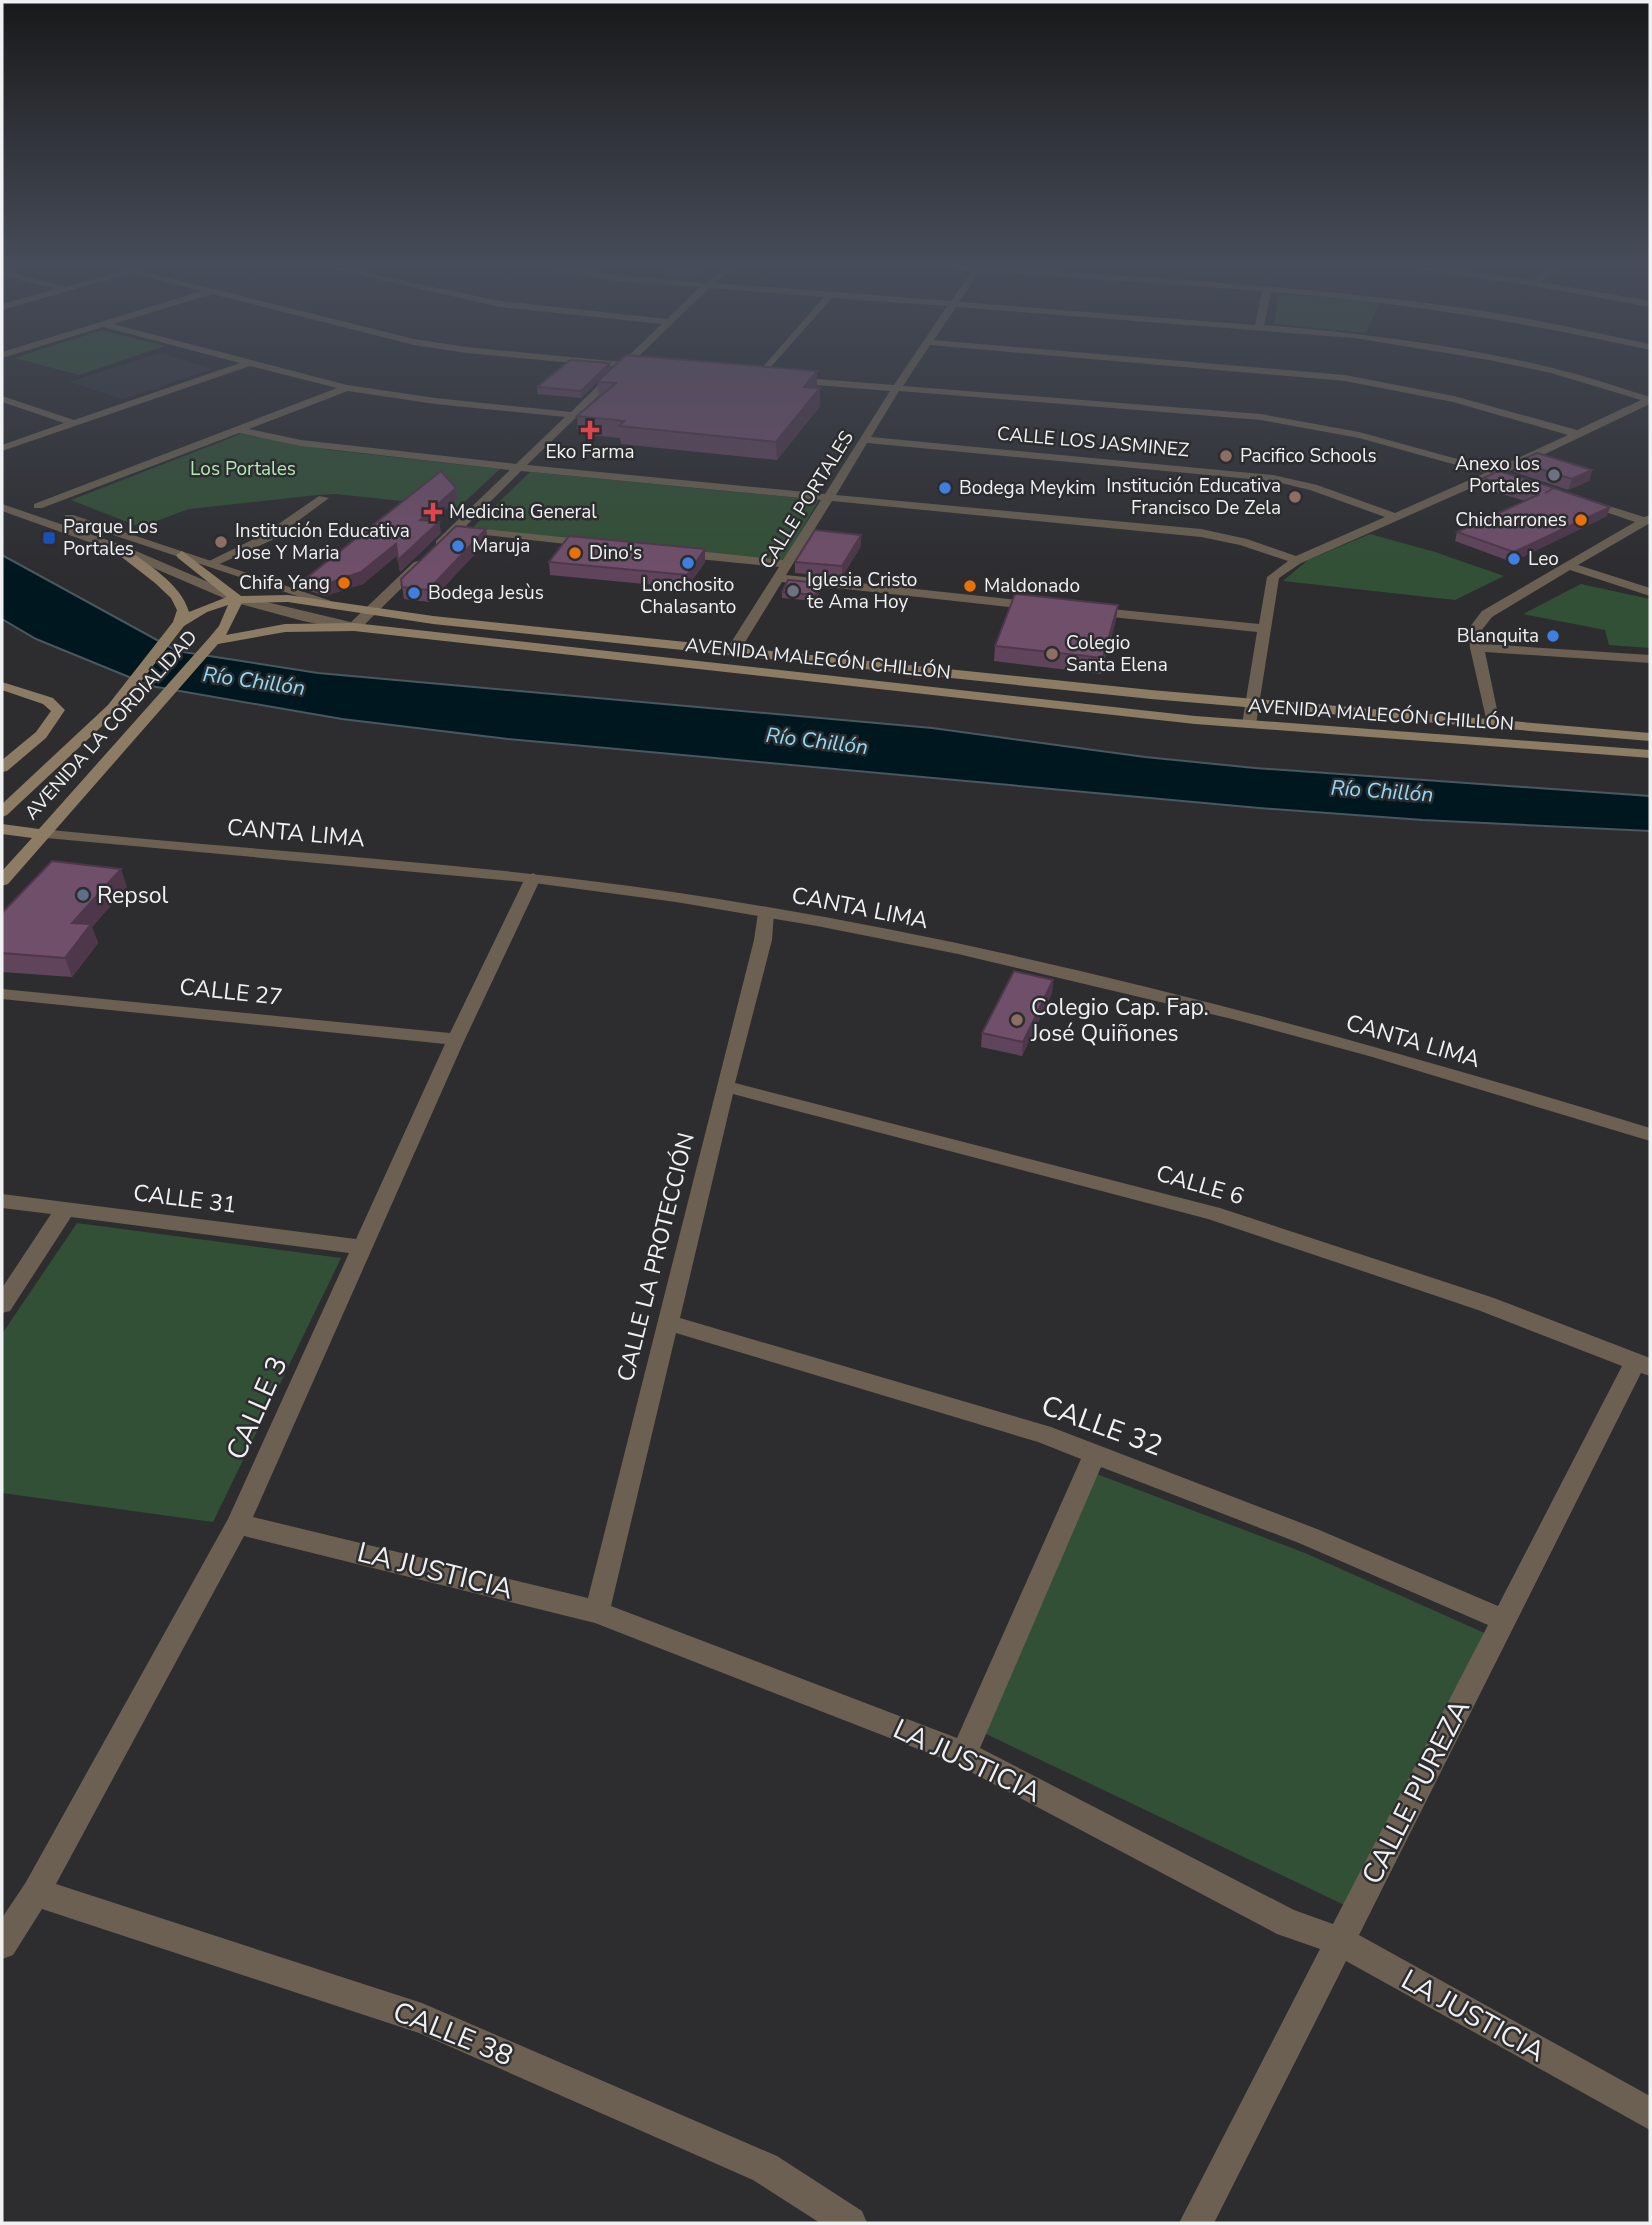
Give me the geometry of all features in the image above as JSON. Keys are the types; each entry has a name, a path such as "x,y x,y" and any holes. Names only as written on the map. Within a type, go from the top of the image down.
{"main road":[{"path":"118,548 176,596 183,610 179,623"},
{"path":"182,555 237,599 225,627 214,641"},
{"name":"AVENIDA LA CORDIALIDAD","path":"2,812 115,705 179,623 192,612 212,604 237,599 325,601"},
{"name":"AVENIDA MALECÓN CHILLÓN","path":"325,601 371,611 732,652 1252,704 1650,737"},
{"name":"AVENIDA MALECÓN CHILLÓN","path":"354,626 1249,724 1650,754"},
{"name":"AVENIDA LA CORDIALIDAD","path":"2,881 214,641 285,628 354,626"},
{"path":"2,685 48,701 58,710 53,723 39,738 10,749 2,768"},
{"path":"2,829 41,834"}],"street":[{"path":"2,448 238,367"},
{"path":"258,367 347,388 435,401 575,415"},
{"path":"354,626 625,367"},
{"path":"643,367 653,368"},
{"path":"759,377 768,367"},
{"name":"CALLE PORTALES","path":"732,652 912,367"},
{"path":"1216,367 1345,378 1454,399 1577,434"},
{"path":"1533,367 1650,400"},
{"path":"746,376 1261,417 1319,425 1367,435 1533,485"},
{"path":"38,506 347,388"},
{"path":"2,398 74,422"},
{"path":"1249,724 1273,577 1297,560 1495,473 1650,400"},
{"path":"240,430 365,452 1201,533 1243,542 1297,560"},
{"name":"CALLE LOS JASMINEZ","path":"865,440 1273,478 1313,487 1396,517"},
{"name":"AVENIDA MALECÓN CHILLÓN","path":"2,493 325,601"},
{"path":"1570,497 1647,520"},
{"path":"208,564 268,537 323,498"},
{"name":"AVENIDA MALECÓN CHILLÓN","path":"2,507 118,548 237,599 303,617 354,626"},
{"path":"1493,724 1474,631 1486,614 1647,520"},
{"path":"454,530 607,545"},
{"path":"662,551 787,564"},
{"path":"1568,566 1650,592"},
{"path":"779,578 1056,608"},
{"path":"1084,610 1265,629"},
{"path":"1478,648 1650,659"},
{"name":"CANTA LIMA","path":"41,834 533,878 895,937 1125,986 1532,1097 1650,1135"},
{"name":"CALLE 3","path":"2,1944 36,1892 238,1524 456,1039 533,878"},
{"name":"CALLE LA PROTECCIÓN","path":"597,1612 724,1086 763,940 766,914"},
{"name":"CALLE 27","path":"2,994 456,1039"},
{"name":"CALLE 6","path":"724,1086 1213,1213 1486,1304 1643,1364"},
{"name":"CALLE 31","path":"2,1201 362,1247"},
{"path":"2,1305 66,1208"},
{"name":"CALLE 32","path":"667,1322 1043,1434 1308,1536 1504,1620"},
{"name":"CALLE PUREZA","path":"1196,2223 1504,1620 1643,1364"},
{"path":"964,1754 1096,1454"},
{"name":"LA JUSTICIA","path":"238,1524 597,1612 964,1754 1288,1923 1340,1941 1650,2114"},
{"name":"CALLE 38","path":"36,1892 422,2018 765,2168 850,2223"}],"shaded area":[{"path":"117,367 213,369 122,399 69,382"}],"green space":[{"path":"48,367 103,367 79,375"},
{"name":"Los Portales","path":"241,434 330,450 500,469 459,507 336,494 317,495 189,509 140,527 71,500"},
{"path":"530,472 819,500 783,562 470,530"},
{"path":"1370,534 1435,552 1504,576 1455,600 1283,581 1308,560"},
{"path":"1581,584 1650,599 1650,648 1609,645 1605,630 1523,614"},
{"path":"77,1223 341,1258 213,1522 2,1493 2,1334"},
{"path":"1094,1473 1305,1553 1489,1635 1355,1910 982,1732"}],"water":[{"name":"Río Chillón","path":"2,555 177,651 318,673 932,728 1145,757 1255,768 1650,796 1650,831 1423,820 1259,808 508,739 342,719 151,686 36,639 2,619"}],"building":[{"path":"562,367 606,367 581,391 537,387"},
{"path":"613,367 767,367 817,371 804,387 820,388 776,442 619,426 624,421 577,416 616,383 597,382"},
{"path":"1537,453 1592,470 1572,479 1517,462"},
{"path":"441,471 456,488 420,520 439,522 398,560 396,544 361,572 323,585 305,579"},
{"path":"1499,471 1610,507 1514,552 1457,532 1538,495 1483,478"},
{"path":"456,526 486,529 428,590 402,587 401,579"},
{"path":"815,530 861,535 842,566 795,562"},
{"path":"569,536 705,549 687,575 549,562"},
{"path":"788,580 821,583 815,595 782,592"},
{"path":"1015,594 1118,605 1103,658 995,646"},
{"path":"52,861 121,869 72,923 91,924 65,958 2,953 2,913"},
{"name":"Colegio Cap. Fap. José Quiñones","path":"1014,971 1053,980 1023,1042 982,1033"}],"place":[{"name":"Eko Farma","path":"590,430"},
{"name":"Pacifico Schools","path":"1226,456"},
{"name":"Anexo los Portales","path":"1554,475"},
{"name":"Bodega Meykim","path":"945,488"},
{"name":"Institución Educativa Francisco De Zela","path":"1295,497"},
{"name":"Medicina General","path":"433,512"},
{"name":"Chicharrones","path":"1581,520"},
{"name":"Parque Los Portales","path":"49,538"},
{"name":"Institución Educativa Jose Y Maria","path":"221,542"},
{"name":"Maruja","path":"458,546"},
{"name":"Dino's","path":"575,553"},
{"name":"Leo","path":"1514,559"},
{"name":"Lonchosito Chalasanto","path":"688,563"},
{"name":"Chifa Yang","path":"344,583"},
{"name":"Maldonado","path":"970,586"},
{"name":"Iglesia Cristo te Ama Hoy","path":"793,591"},
{"name":"Bodega Jesùs","path":"414,593"},
{"name":"Blanquita","path":"1553,636"},
{"name":"Colegio Santa Elena","path":"1052,654"},
{"name":"Repsol","path":"83,895"},
{"name":"Colegio Cap. Fap. José Quiñones","path":"1017,1020"}]}
